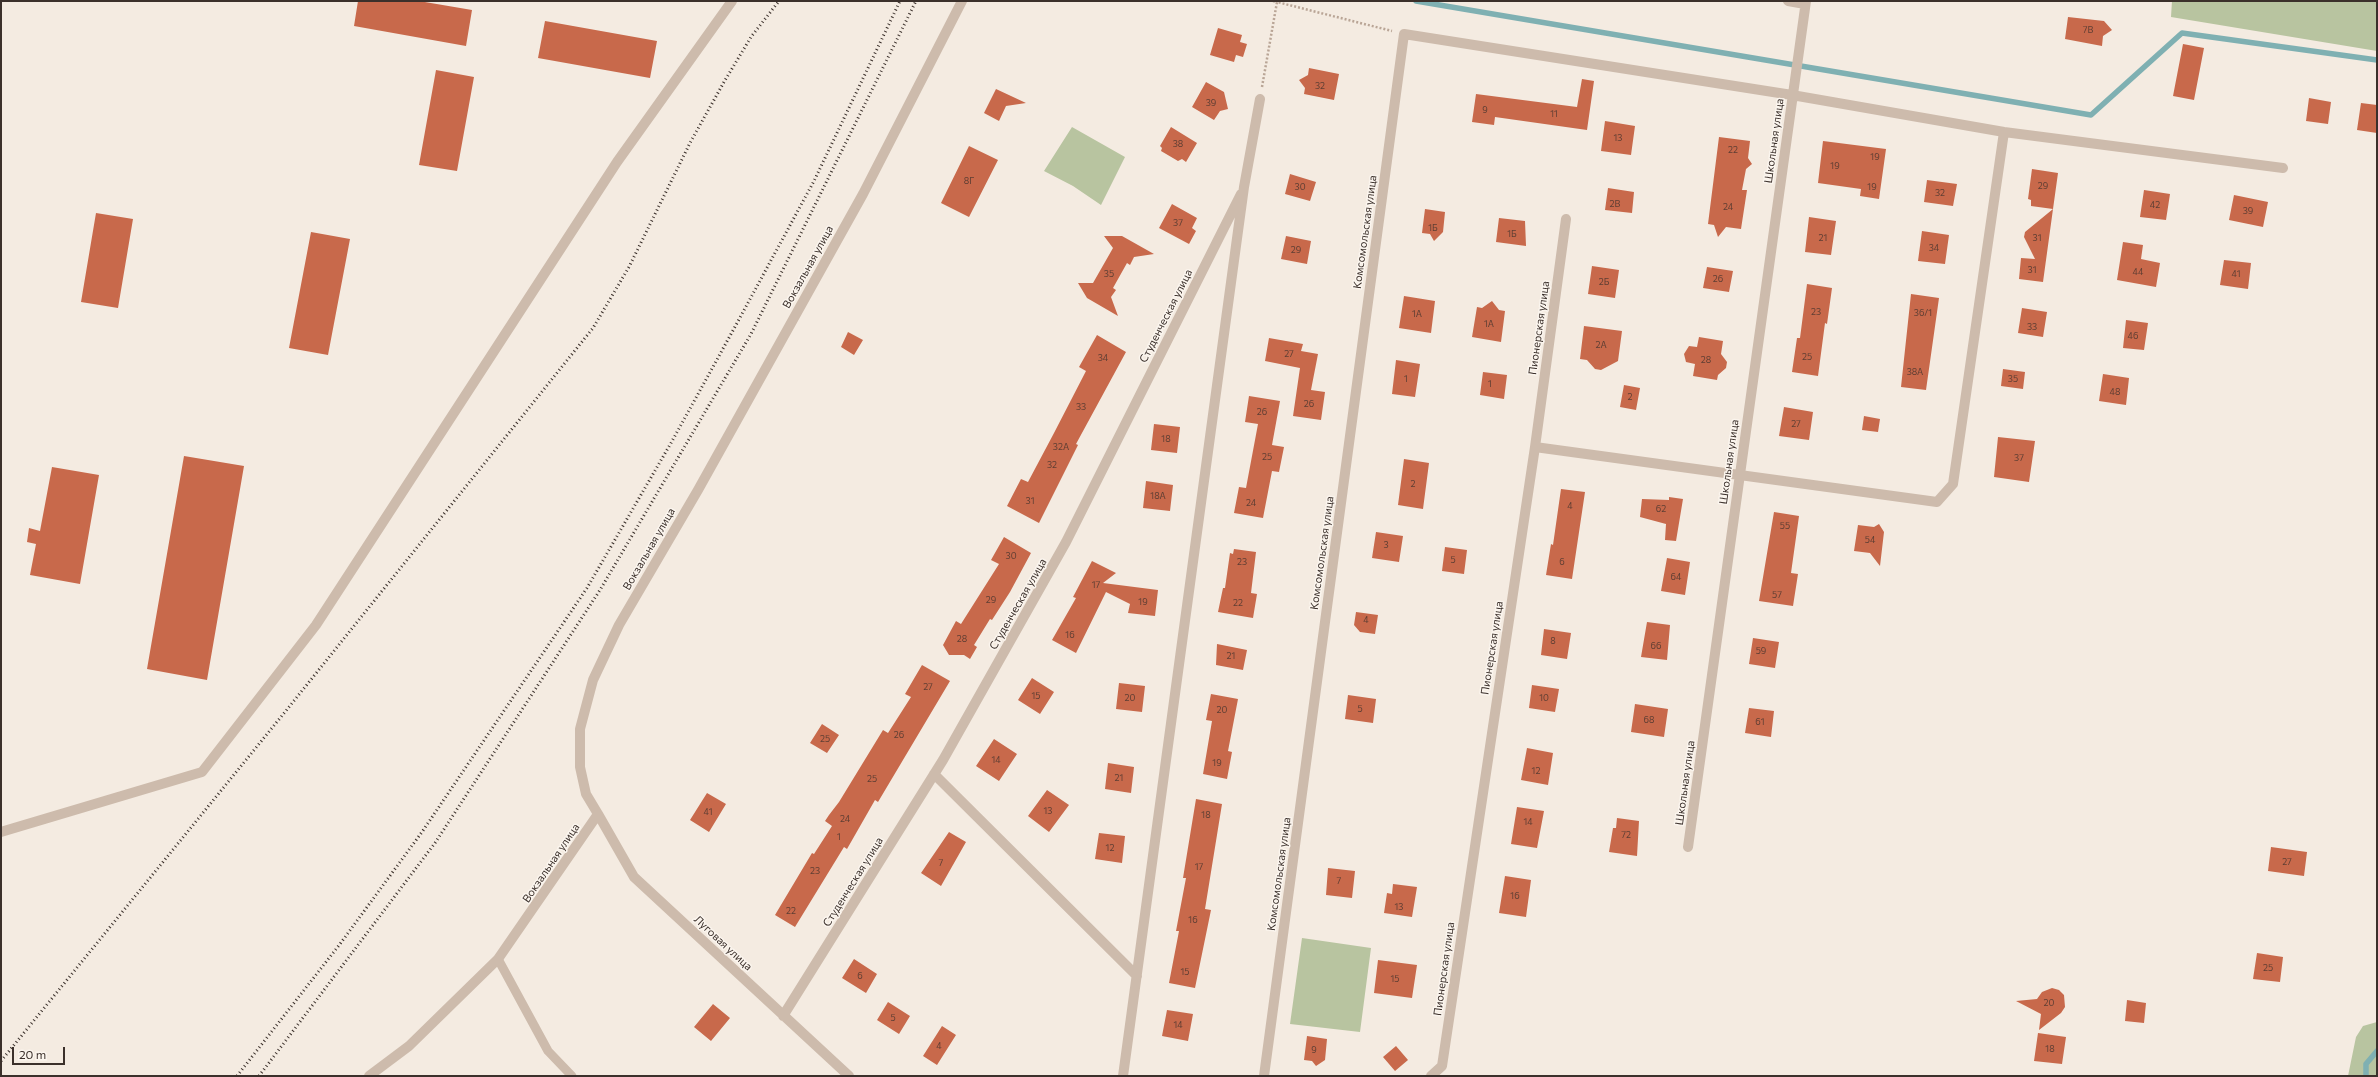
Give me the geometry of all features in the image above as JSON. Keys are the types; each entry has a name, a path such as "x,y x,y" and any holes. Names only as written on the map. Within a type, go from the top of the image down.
{"street":[{"path":"1,832 202,772 316,625 617,162 732,1"},
{"name":"Вокзальная улица","path":"369,1076 409,1046 498,959 598,814 586,794 580,767 580,729 593,680 619,625 698,490 862,194 962,1"},
{"path":"1788,1 1806,3"},
{"name":"Школьная улица","path":"1688,847 1806,3"},
{"path":"1404,34 1792,95 2004,132 2283,168"},
{"name":"Комсомольская улица","path":"1264,1076 1404,34"},
{"path":"1123,1076 1244,187 1260,99"},
{"path":"1535,447 1937,502 1953,484 2004,132"},
{"name":"Студенческая улица","path":"783,1016 934,774 1066,542 1244,187"},
{"name":"Пионерская улица","path":"1431,1076 1442,1066 1535,447 1566,219"},
{"path":"934,774 1137,976"},
{"name":"Луговая улица","path":"598,814 634,876 849,1076"}],"lane":[{"path":"498,959 548,1050 572,1076"}],"path":[{"path":"1273,1 1404,34"},
{"path":"1260,99 1277,2"}],"green space":[{"path":"2172,1 2377,1 2377,51 2171,17"},
{"path":"1072,127 1125,157 1101,205 1073,186 1044,171"},
{"path":"1302,938 1371,948 1360,1032 1290,1024"},
{"path":"2377,1022 2377,1076 2348,1076 2356,1037 2363,1026"}],"building":[{"path":"358,1 419,1 472,10 466,46 354,26"},
{"path":"2068,17 2104,21 2112,30 2103,36 2102,46 2065,39"},
{"path":"545,21 657,41 650,78 538,58"},
{"path":"1218,28 1242,35 1240,42 1247,44 1243,57 1236,55 1234,62 1210,55"},
{"path":"2183,44 2204,48 2194,100 2173,96"},
{"path":"1309,68 1339,74 1334,100 1304,94 1305,88 1299,80 1308,75"},
{"path":"436,70 474,77 457,171 419,165"},
{"path":"1582,79 1594,81 1587,130 1495,117 1494,125 1472,122 1476,94 1577,107"},
{"path":"1206,82 1224,92 1228,109 1220,111 1214,120 1192,107"},
{"path":"996,89 1026,103 1006,106 999,121 984,113"},
{"path":"2309,98 2331,102 2328,124 2306,121"},
{"path":"2361,103 2377,105 2377,133 2357,130"},
{"path":"1605,121 1635,126 1631,155 1601,151"},
{"path":"1171,127 1197,143 1186,162 1182,159 1178,161 1161,151 1162,148 1160,146"},
{"path":"1719,137 1750,141 1748,158 1752,164 1746,169 1742,190 1747,190 1741,229 1726,227 1718,237 1714,225 1708,224"},
{"path":"1823,141 1886,149 1879,199 1860,196 1861,189 1818,183"},
{"path":"969,146 998,160 969,217 941,203"},
{"path":"2032,169 2058,173 2053,209 2031,206 2031,200 2028,199"},
{"path":"1290,174 1316,182 1310,201 1285,194"},
{"path":"1927,180 1957,184 1953,206 1924,202"},
{"path":"1608,188 1634,192 1632,213 1605,210"},
{"path":"2144,190 2170,194 2166,220 2140,217"},
{"path":"2234,195 2268,202 2263,227 2229,220"},
{"path":"1172,204 1197,218 1192,228 1196,231 1189,244 1159,228"},
{"path":"1425,209 1445,212 1443,232 1434,241 1430,234 1422,233"},
{"path":"2053,209 2043,282 2019,279 2021,258 2035,259 2024,237 2025,232"},
{"path":"96,213 133,219 118,308 81,302"},
{"path":"1809,217 1836,221 1831,255 1805,252"},
{"path":"1499,218 1525,221 1526,246 1496,242"},
{"path":"1922,231 1949,235 1945,264 1918,261"},
{"path":"311,232 350,239 328,355 289,348"},
{"path":"1104,236 1122,236 1154,254 1134,257 1130,265 1127,263 1113,288 1116,290 1111,297 1118,316 1087,298 1078,283 1093,283 1113,248"},
{"path":"1286,236 1311,241 1307,264 1281,259"},
{"path":"2123,242 2143,245 2141,259 2160,263 2156,287 2117,280"},
{"path":"2224,260 2251,263 2248,289 2220,285"},
{"path":"1592,266 1619,270 1615,298 1588,294"},
{"path":"1707,267 1733,271 1729,292 1703,288"},
{"path":"1807,284 1832,288 1827,324 1825,323 1818,376 1792,372 1797,338 1800,338"},
{"path":"1911,294 1939,298 1926,390 1901,387"},
{"path":"1404,296 1435,301 1431,333 1399,328"},
{"path":"1492,301 1499,310 1505,311 1501,342 1472,337 1477,307 1482,308"},
{"path":"2022,308 2047,312 2043,337 2018,333"},
{"path":"2126,320 2148,323 2144,350 2123,348"},
{"path":"1584,326 1622,331 1618,361 1601,370 1595,369 1587,360 1580,359"},
{"path":"848,332 863,340 854,355 841,347"},
{"path":"1097,335 1126,352 1076,444 1078,445 1039,523 1007,506 1021,479 1028,482 1054,433 1086,371 1079,367"},
{"path":"1699,337 1723,341 1721,354 1727,362 1726,368 1718,375 1717,380 1693,376 1695,364 1686,362 1684,354 1689,346 1697,347"},
{"path":"1269,338 1303,344 1301,351 1318,354 1311,390 1325,392 1321,420 1293,416 1300,368 1265,361"},
{"path":"1396,360 1420,364 1415,397 1392,394"},
{"path":"2003,369 2025,372 2023,389 2001,386"},
{"path":"1483,372 1507,375 1504,399 1480,395"},
{"path":"2103,374 2129,378 2126,405 2099,401"},
{"path":"1624,385 1640,388 1636,410 1620,407"},
{"path":"1249,396 1280,401 1272,445 1284,447 1279,472 1272,471 1263,518 1234,513 1239,487 1246,488 1258,424 1245,422"},
{"path":"1784,407 1813,412 1809,440 1779,436"},
{"path":"1864,416 1880,419 1878,432 1862,430"},
{"path":"1154,424 1180,427 1177,453 1151,450"},
{"path":"1998,437 2035,441 2029,482 1994,477"},
{"path":"184,456 244,466 207,680 147,669"},
{"path":"1404,459 1429,463 1423,509 1398,505"},
{"path":"52,467 99,475 80,584 30,575 36,544 27,542 29,528 40,531"},
{"path":"1146,481 1173,485 1170,511 1143,508"},
{"path":"1561,489 1585,492 1572,579 1546,575 1551,544 1553,545"},
{"path":"1669,497 1683,499 1676,541 1665,540 1666,524 1640,517 1642,499 1669,500"},
{"path":"1774,512 1799,516 1791,573 1798,574 1793,606 1759,601"},
{"path":"1879,524 1884,532 1880,566 1870,553 1854,551 1858,525 1874,527"},
{"path":"1376,532 1403,536 1399,562 1372,558"},
{"path":"1004,537 1031,553 1010,592 992,620 990,619 974,645 977,647 970,659 964,655 949,655 943,645 956,621 961,624 999,564 991,560"},
{"path":"1445,547 1467,550 1464,574 1442,571"},
{"path":"1234,549 1256,552 1251,593 1257,594 1253,618 1218,612 1223,588 1225,588 1230,553 1233,554"},
{"path":"1667,558 1690,562 1685,595 1661,591"},
{"path":"1092,561 1116,573 1103,583 1158,590 1155,616 1128,613 1130,604 1106,592 1076,653 1052,640 1076,598 1073,597"},
{"path":"1356,612 1378,615 1375,634 1360,632 1354,625"},
{"path":"1647,622 1670,625 1667,660 1641,657"},
{"path":"1544,629 1571,633 1567,659 1541,655"},
{"path":"1753,638 1779,642 1775,668 1749,664"},
{"path":"1217,644 1247,650 1243,670 1216,665"},
{"path":"922,665 950,681 878,802 875,800 847,849 844,847 795,927 775,915 812,853 814,854 832,826 825,821 839,802 883,730 888,733 911,697 905,694"},
{"path":"1032,678 1054,692 1040,714 1018,700"},
{"path":"1119,683 1145,686 1142,712 1116,709"},
{"path":"1532,685 1559,689 1555,712 1529,708"},
{"path":"1211,694 1238,699 1228,751 1232,752 1227,779 1203,774 1212,721 1206,720"},
{"path":"1348,695 1376,699 1373,723 1345,719"},
{"path":"1635,704 1668,709 1664,737 1631,732"},
{"path":"1749,708 1774,711 1771,737 1745,733"},
{"path":"822,724 839,735 827,753 810,743"},
{"path":"994,739 1017,754 999,781 976,766"},
{"path":"1527,748 1553,753 1548,785 1521,780"},
{"path":"1108,763 1134,767 1131,793 1105,789"},
{"path":"1047,790 1069,805 1049,832 1028,816"},
{"path":"707,793 726,804 709,832 690,820"},
{"path":"1196,799 1222,804 1205,909 1211,910 1195,988 1169,983 1179,931 1176,931 1186,878 1183,878"},
{"path":"1517,807 1544,811 1537,848 1511,844"},
{"path":"1617,818 1639,821 1637,856 1609,852 1613,828 1616,828"},
{"path":"949,832 966,842 941,886 921,873"},
{"path":"1099,833 1125,836 1122,863 1095,859"},
{"path":"2271,847 2307,852 2304,876 2268,871"},
{"path":"1328,868 1355,871 1352,898 1326,895"},
{"path":"1505,876 1531,880 1526,917 1499,913"},
{"path":"1393,884 1417,887 1412,917 1384,913 1387,893 1392,894"},
{"path":"2257,953 2283,957 2280,982 2253,979"},
{"path":"854,959 877,974 866,993 842,978"},
{"path":"1378,960 1417,965 1412,998 1374,993"},
{"path":"2052,988 2059,990 2064,995 2065,1007 2061,1013 2039,1030 2041,1014 2016,1001 2037,999 2042,992"},
{"path":"2127,1000 2146,1003 2144,1023 2125,1021"},
{"path":"888,1002 910,1016 899,1034 877,1020"},
{"path":"713,1004 730,1018 711,1041 694,1027"},
{"path":"1167,1010 1193,1014 1188,1041 1162,1036"},
{"path":"942,1026 956,1035 937,1065 923,1056"},
{"path":"2038,1033 2066,1037 2062,1064 2034,1061"},
{"path":"1307,1036 1327,1039 1325,1060 1316,1066 1312,1061 1304,1060"},
{"path":"1396,1046 1408,1060 1395,1071 1383,1057"}],"waterway":[{"path":"1416,1 2091,115 2182,33 2377,60"},
{"path":"2366,1076 2366,1064 2377,1051"}],"railway":[{"path":"1,1061 285,712 593,328 629,267 690,143 724,82 751,37 779,1"},
{"path":"237,1076 340,944 422,832 587,588 671,443 814,181 900,1"},
{"path":"259,1076 435,843 600,590 751,334 916,1"}]}
